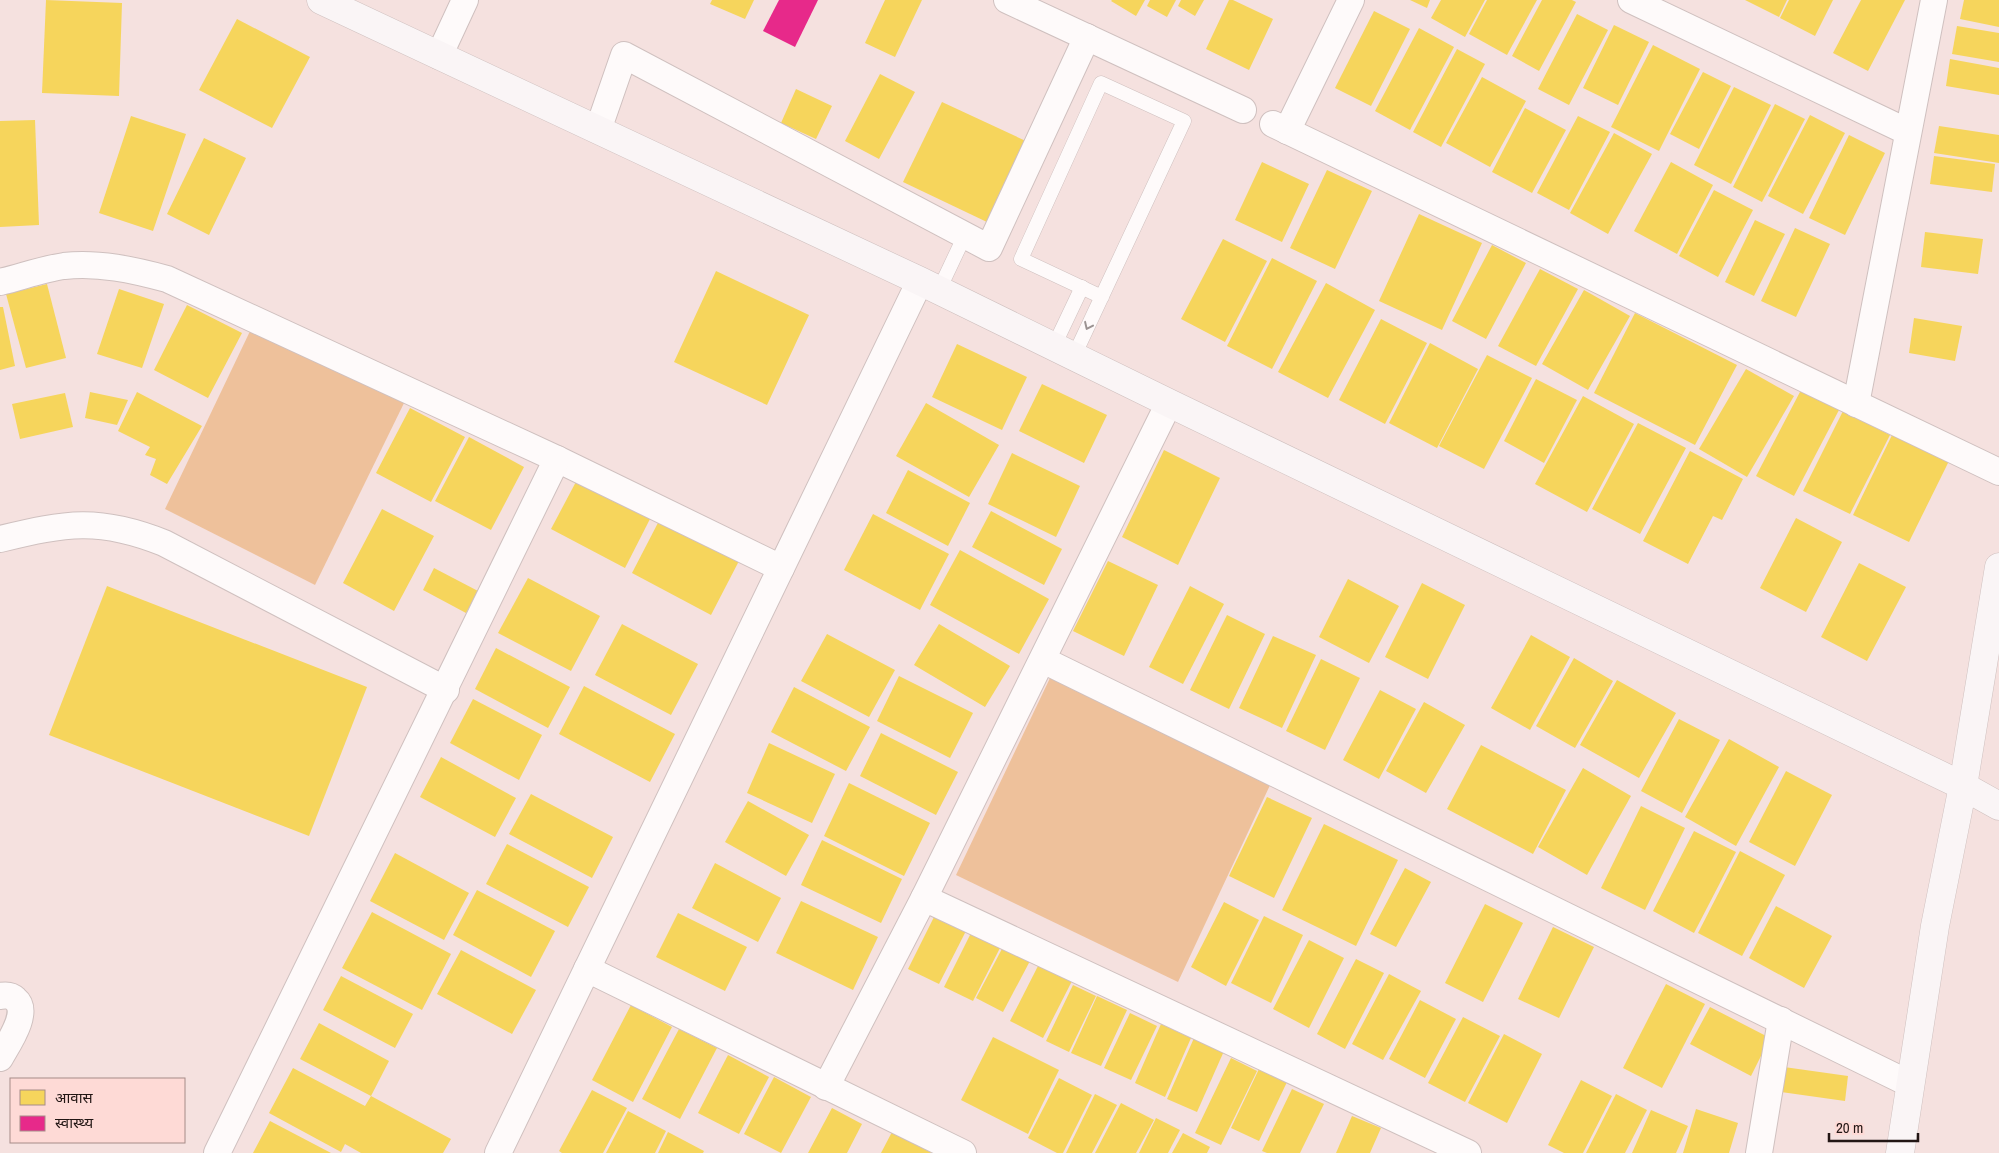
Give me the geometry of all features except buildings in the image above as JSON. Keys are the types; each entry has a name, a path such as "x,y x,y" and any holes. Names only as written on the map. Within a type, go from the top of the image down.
{"street":[{"path":"321,0 929,285 1169,403 1963,786 1999,806"},
{"path":"439,56 465,0"},
{"path":"1007,0 1243,110"},
{"path":"1351,0 1280,128 1999,472"},
{"path":"1632,0 1908,132"},
{"path":"1856,404 1934,0"},
{"path":"598,130 624,55 990,248 1086,37"},
{"path":"0,282 64,266 99,266 134,270 167,279 557,459 781,568"},
{"path":"498,1153 781,568 929,285"},
{"path":"826,1087 924,898 1169,403"},
{"path":"217,1153 446,690 557,459"},
{"path":"0,539 49,527 82,524 107,526 138,533 164,544 446,690"},
{"path":"1900,1153 1935,926 1963,786 1999,567"},
{"path":"1043,660 1910,1084"},
{"path":"924,898 1468,1153"},
{"path":"587,969 962,1153"},
{"path":"0,996 5,994 15,998 20,1005 21,1014 19,1023 0,1058"},
{"path":"1759,1153 1781,1020"}],"lane":[{"path":"1064,351 1102,297 1184,121 1102,83 1020,259 1102,297"},
{"path":"929,285 965,235"},
{"path":"1064,351 1082,288"}],"shaded area":[{"path":"252,327 406,399 315,585 165,509"},
{"path":"1050,678 1271,783 1178,982 956,875"}]}
